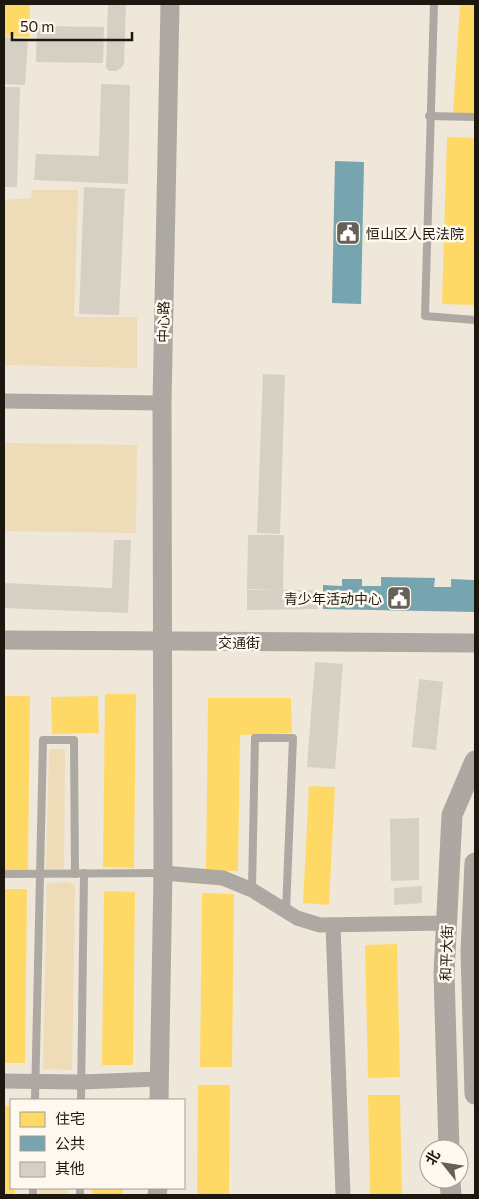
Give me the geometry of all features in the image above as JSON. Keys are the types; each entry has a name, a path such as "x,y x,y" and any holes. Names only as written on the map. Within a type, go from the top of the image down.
{"main road":[{"name":"和平大街","path":"449,1139 444,973 452,815 475,761"},
{"name":"和平大街","path":"475,863 471,952 475,1094"}],"street":[{"name":"中心路","path":"159,1099 163,873 162,403 170,4"},
{"path":"4,401 162,403"},
{"name":"交通街","path":"4,640 475,643"},
{"path":"163,873 223,878 252,890 297,918 320,925 446,923"},
{"path":"333,925 343,1195"},
{"path":"4,1081 81,1082 159,1079"}],"lane":[{"path":"434,4 429,116 425,316 475,320"},
{"path":"429,116 475,117"},
{"path":"252,890 255,738 293,738 286,911"},
{"path":"35,1099 43,740 74,740 74,874"},
{"path":"81,1099 84,873"},
{"path":"4,874 163,873"}],"shaded area":[{"path":"32,190 78,190 74,317 137,317 137,368 4,365 4,200 31,198"},
{"path":"4,443 137,445 136,533 4,531"},
{"path":"49,749 65,749 64,869 46,870"},
{"path":"68,882 75,886 72,1070 43,1069 47,883"},
{"path":"39,1189 68,1189 67,1195 39,1195"}],"building: 住宅":[{"path":"4,4 30,4 29,37 4,36"},
{"path":"460,4 475,4 475,114 453,113"},
{"path":"447,137 475,138 475,305 442,304"},
{"path":"105,694 136,694 134,868 103,867"},
{"path":"4,696 30,696 28,870 4,870"},
{"path":"98,696 99,733 52,734 51,697"},
{"path":"208,698 291,698 292,733 240,735 238,871 206,871"},
{"path":"309,786 335,787 329,905 303,903"},
{"path":"4,889 27,889 25,1063 4,1063"},
{"path":"104,891 135,892 133,1065 102,1065"},
{"path":"202,893 234,894 232,1067 200,1067"},
{"path":"397,944 400,1077 368,1078 365,945"},
{"path":"198,1085 230,1085 229,1195 197,1195"},
{"path":"368,1095 400,1095 402,1195 370,1195"},
{"path":"4,1106 10,1106 10,1189 15,1189 15,1195 4,1195"},
{"path":"92,1189 123,1189 123,1195 92,1195"}],"building: 公共":[{"name":"恒山区人民法院","path":"335,161 364,162 361,304 332,303"},
{"name":"青少年活动中心","path":"381,577 435,578 434,587 451,587 451,579 474,580 475,612 323,609 323,585 342,586 342,579 362,579 362,586 381,586"}],"building: 其他":[{"path":"108,4 126,4 124,64 116,71 109,71 106,67"},
{"path":"37,26 104,27 103,63 36,62"},
{"path":"4,37 28,39 25,85 4,84"},
{"path":"101,84 130,85 128,184 34,180 36,154 99,156"},
{"path":"4,87 20,87 17,187 4,187"},
{"path":"84,187 125,189 119,315 79,314"},
{"path":"263,374 285,375 280,534 257,533"},
{"path":"248,535 284,535 283,590 318,590 318,609 247,610 247,590 280,590 247,589"},
{"path":"114,540 131,540 128,613 4,608 4,583 112,588"},
{"path":"315,662 343,664 335,769 307,767"},
{"path":"419,679 443,682 436,750 412,747"},
{"path":"419,818 419,880 391,881 390,819"},
{"path":"422,886 422,903 394,905 394,888"}],"place":[{"name":"恒山区人民法院","path":"348,233"},
{"name":"青少年活动中心","path":"399,598"}]}
